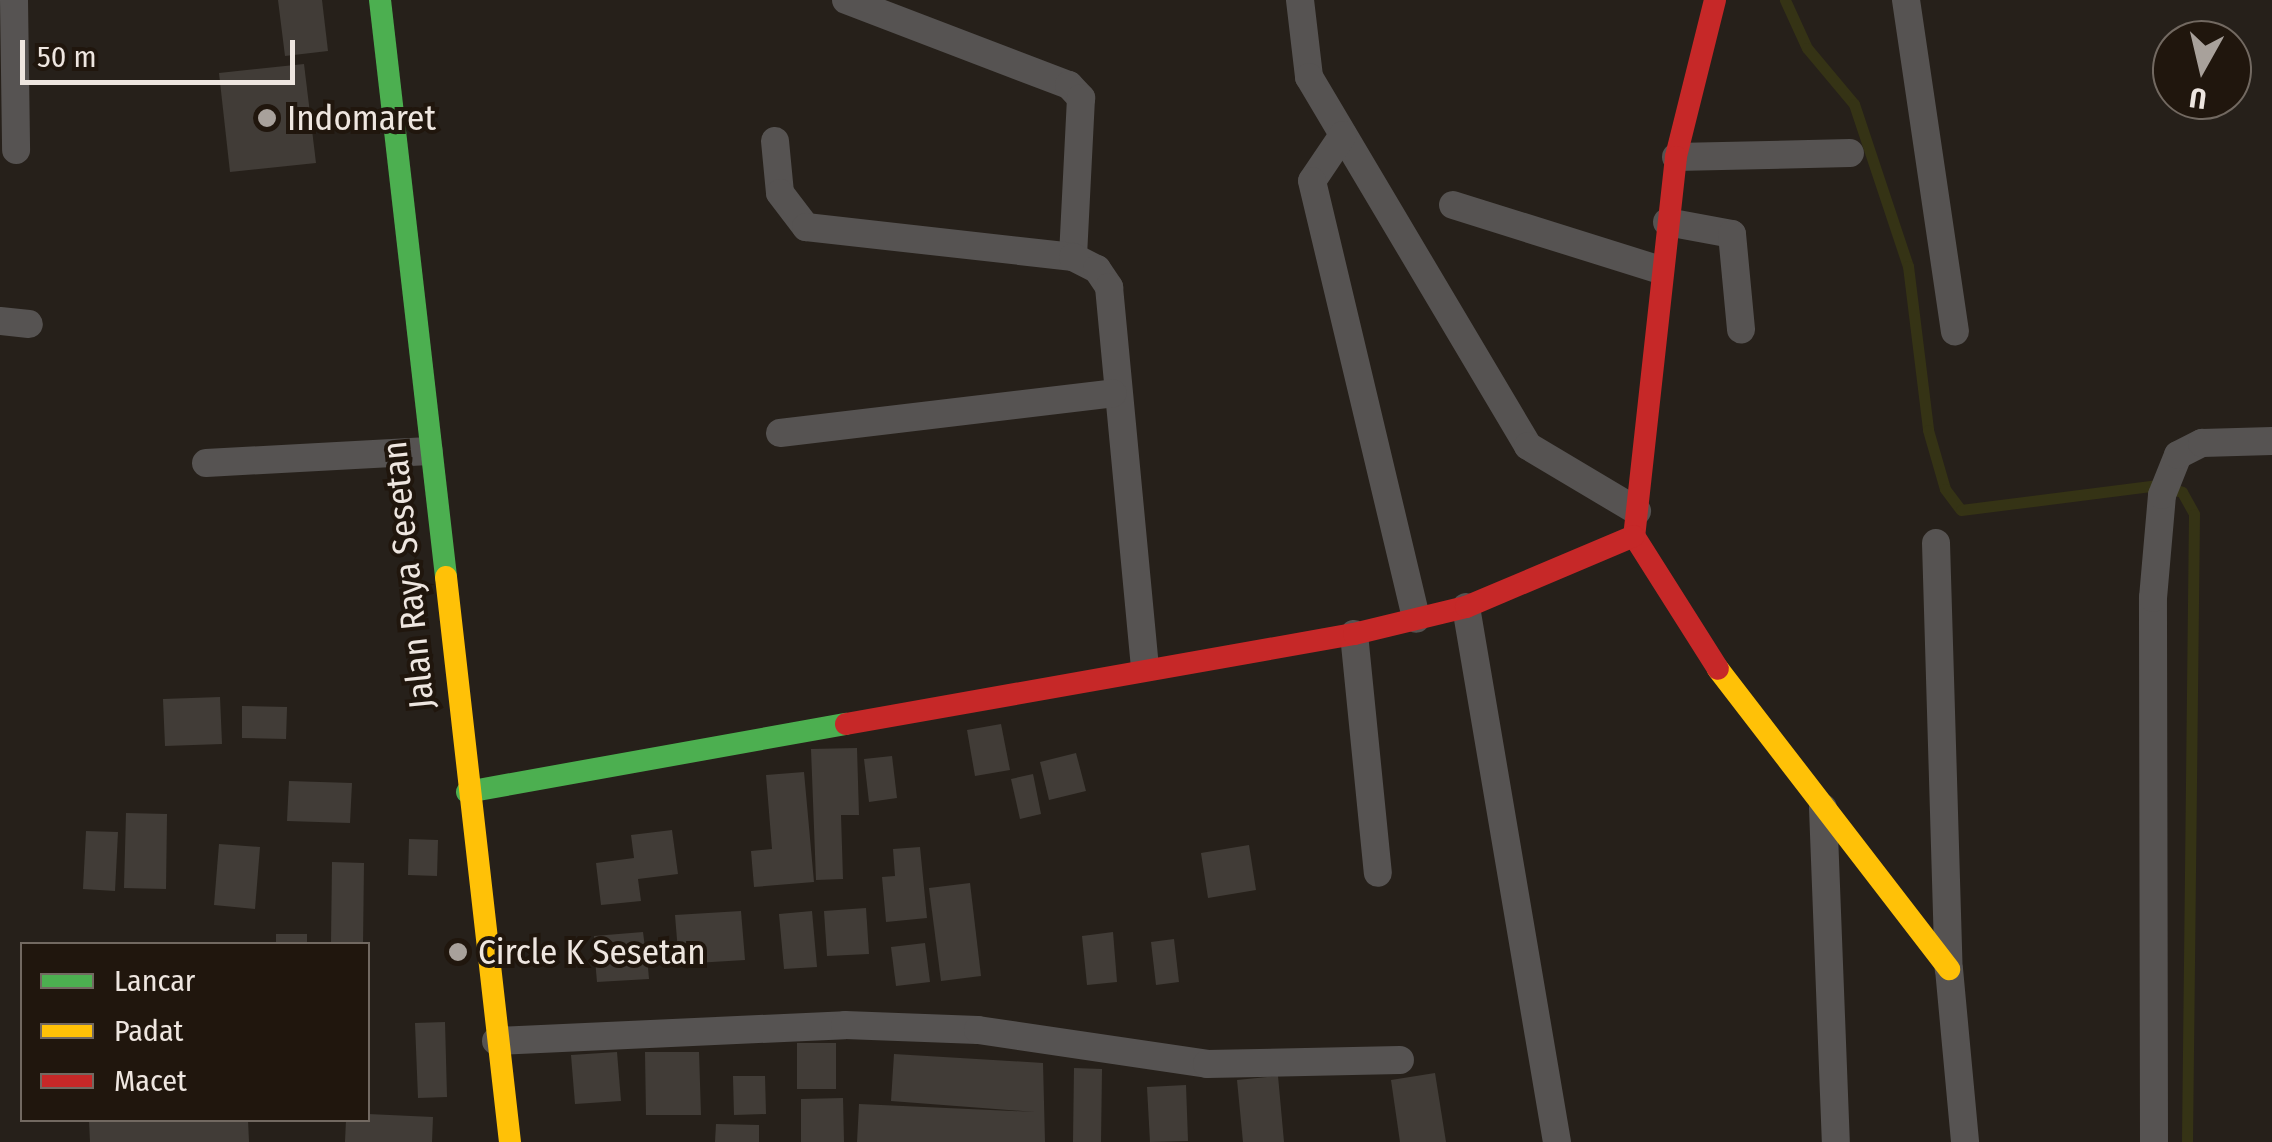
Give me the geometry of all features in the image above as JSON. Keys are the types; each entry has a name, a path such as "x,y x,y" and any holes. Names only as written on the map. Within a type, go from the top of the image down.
{"street":[{"path":"14,0 8,96 16,150"},
{"name":"Jalan Raya Sesetan","path":"380,0 466,792 510,1142"},
{"path":"846,0 1069,85 1081,98 1072,257"},
{"path":"1300,0 1309,77 1528,446 1636,524 1708,656 1950,970"},
{"path":"1636,524 1660,270 1676,157 1715,0"},
{"path":"1906,0 1955,331"},
{"path":"1343,136 1312,181 1416,619"},
{"path":"776,140 780,194 806,227 1072,257 1109,287 1113,393 1145,667"},
{"path":"1676,157 1850,152"},
{"path":"1453,205 1660,270"},
{"path":"1667,222 1732,234 1741,330"},
{"path":"0,322 28,324"},
{"path":"780,433 1113,393"},
{"path":"2154,1142 2153,598 2162,495 2178,455 2202,442 2272,442"},
{"path":"206,463 429,450"},
{"path":"466,792 1145,667 1354,634 1466,608 1636,524"},
{"path":"1936,543 1950,970 1965,1142"},
{"path":"1466,608 1557,1142"},
{"path":"1354,634 1378,873"},
{"path":"1823,808 1836,1142"},
{"path":"496,1042 845,1024 978,1030 1207,1064 1400,1060"}],"building":[{"path":"278,0 322,0 328,51 285,56"},
{"name":"Indomaret","path":"304,64 316,163 230,172 219,73"},
{"path":"220,697 222,744 165,746 163,699"},
{"path":"242,706 287,707 286,739 242,738"},
{"path":"1001,724 1010,770 975,776 967,730"},
{"path":"857,748 859,815 841,815 843,879 816,880 811,749"},
{"path":"1076,753 1086,791 1049,800 1040,762"},
{"path":"892,756 897,798 869,802 864,759"},
{"path":"804,772 814,882 754,887 751,851 772,849 766,775"},
{"path":"1033,774 1041,814 1020,819 1011,779"},
{"path":"289,781 352,783 350,823 287,821"},
{"path":"126,813 167,814 166,889 124,888"},
{"path":"672,830 678,874 638,879 641,901 601,905 596,863 634,858 631,835"},
{"path":"86,831 118,832 115,891 83,889"},
{"path":"409,839 438,840 437,876 408,875"},
{"path":"219,844 260,847 255,909 214,905"},
{"path":"1249,845 1256,890 1208,898 1201,853"},
{"path":"920,847 927,918 886,922 882,877 895,876 893,849"},
{"path":"332,862 364,863 363,942 331,942"},
{"path":"970,883 981,976 941,981 929,888"},
{"path":"866,908 869,954 827,956 824,911"},
{"path":"741,911 745,960 679,964 675,915"},
{"path":"812,911 817,967 784,969 779,914"},
{"path":"643,932 645,948 596,953 594,936"},
{"path":"1113,932 1117,982 1087,985 1082,936"},
{"path":"276,934 307,934 307,942 276,942"},
{"path":"1174,939 1179,982 1156,985 1151,942"},
{"path":"925,943 930,982 896,986 891,947"},
{"path":"647,956 649,979 597,982 595,959"},
{"path":"445,1022 447,1097 418,1098 415,1023"},
{"path":"797,1043 836,1043 836,1089 797,1089"},
{"path":"617,1052 621,1101 575,1104 571,1055"},
{"path":"645,1052 699,1052 701,1115 646,1115"},
{"path":"894,1054 1043,1063 1045,1142 857,1142 859,1104 1036,1112 891,1101"},
{"path":"1074,1068 1102,1069 1101,1142 1073,1142"},
{"path":"1435,1073 1446,1142 1400,1142 1391,1080"},
{"path":"733,1076 765,1076 766,1114 734,1115"},
{"path":"1278,1076 1284,1142 1243,1142 1237,1080"},
{"path":"1186,1085 1188,1141 1150,1142 1147,1087"},
{"path":"843,1098 844,1142 801,1142 801,1099"},
{"path":"370,1114 433,1117 432,1142 345,1142 346,1122 370,1122"},
{"path":"89,1122 248,1122 249,1142 90,1142"},
{"path":"716,1124 759,1125 759,1142 715,1142"}],"waterway":[{"path":"1785,0 1807,48 1854,104 1908,266 1928,430 1945,489 1961,510 2158,485 2182,492 2194,514 2187,1142"}],"traffic: fast":[{"path":"380,0 446,577"},
{"path":"467,792 846,724"}],"traffic: slow":[{"path":"446,577 510,1142"},
{"path":"1718,669 1949,969"}],"traffic: jam":[{"path":"1715,0 1676,157 1634,536 1718,669"},
{"path":"846,724 1354,634 1466,607 1634,536"}],"place":[{"name":"Indomaret","path":"267,118"},
{"name":"Circle K Sesetan","path":"458,952"}]}
